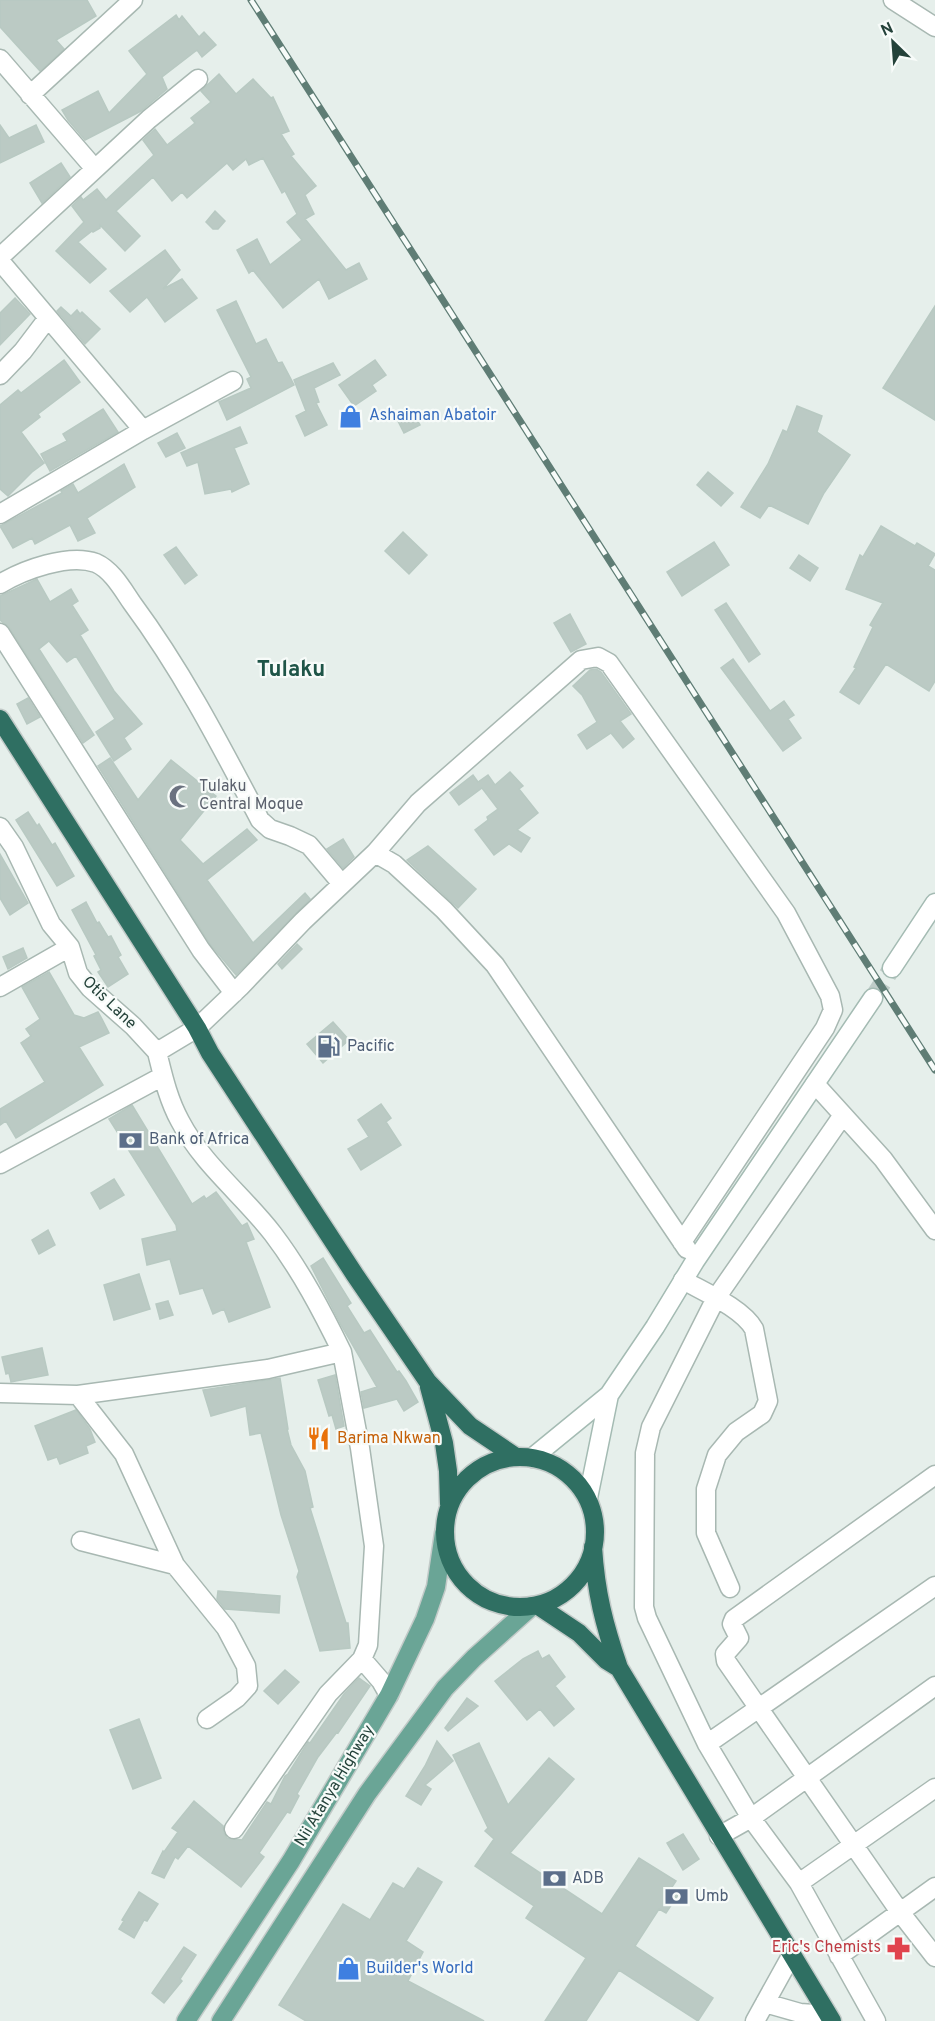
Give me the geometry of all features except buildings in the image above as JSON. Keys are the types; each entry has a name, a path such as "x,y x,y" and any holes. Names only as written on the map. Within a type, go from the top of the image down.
{"highway":[{"path":"0,720 296,1187 428,1382 470,1426 524,1457 549,1463 565,1471 588,1498 595,1530 593,1547 596,1585 601,1610 619,1668 830,2018"},
{"path":"428,1382 444,1443 448,1471 449,1507 444,1533 449,1559 462,1581 482,1597 507,1606 535,1606 557,1597 574,1584 586,1567 593,1547"},
{"path":"449,1507 457,1491 475,1472 498,1460 524,1457"},
{"path":"535,1606 579,1633 606,1660 619,1668"}],"main road":[{"name":"Nii Atanya Highway","path":"186,2021 291,1861 389,1695 433,1598 444,1533"},
{"path":"221,2021 367,1794 445,1688 474,1658 535,1606"}],"street":[{"path":"30,95 133,0"},
{"path":"894,0 935,27"},
{"path":"0,60 95,169"},
{"path":"143,430 0,259 149,119 198,79"},
{"path":"0,375 48,318"},
{"path":"0,514 143,430 233,381"},
{"path":"0,584 24,571 73,561 95,563 110,573 163,644 207,718 260,820 270,829 309,845 342,884"},
{"path":"0,633 195,940 234,993"},
{"path":"234,1829 328,1694 362,1659 368,1645 374,1546 360,1448 342,1352 305,1280 272,1233 201,1154 181,1123 170,1099 157,1052 197,1028 234,993 303,921 375,854 418,803 581,660 598,657 609,663 618,673 786,913 830,996 832,1010 825,1028 682,1242"},
{"path":"0,827 14,847 51,924 70,947 0,987"},
{"path":"375,854 394,864 444,910 495,965 695,1261"},
{"path":"892,968 935,903"},
{"name":"Otis Lane","path":"70,947 78,973 90,988 133,1026 157,1052"},
{"path":"524,1457 609,1395 655,1327 695,1261 873,998"},
{"path":"0,1164 163,1076"},
{"path":"815,1084 883,1159 935,1230"},
{"path":"843,1115 716,1298 651,1427 645,1453 644,1607 647,1618 707,1744 751,1818 799,1884 876,2021"},
{"path":"683,1280 716,1298 750,1322 754,1329 768,1401 762,1414 736,1432 717,1455 706,1489 705,1533 730,1588"},
{"path":"0,1393 78,1395 268,1369 342,1352"},
{"path":"78,1395 124,1454 175,1565 226,1628 246,1666 248,1686 237,1698 207,1719"},
{"path":"588,1498 609,1395"},
{"path":"935,1474 734,1619 732,1624 739,1638 725,1654 759,1710 900,1912 935,1957"},
{"path":"81,1541 175,1565"},
{"path":"707,1744 935,1586"},
{"path":"362,1659 381,1681 389,1695"},
{"path":"719,1836 751,1818 935,1686"},
{"path":"799,1884 935,1788"},
{"path":"839,1956 935,1887"},
{"path":"755,2021 791,1956"},
{"path":"765,2003 800,2013 830,2018"},
{"path":"765,2003 779,2021"}],"tunnel":[{"path":"873,998 892,968"}],"railway":[{"path":"251,0 935,1070"}],"place":[{"name":"Ashaiman Abatoir","path":"351,416"},
{"name":"Tulaku Central Moque","path":"181,796"},
{"name":"Pacific","path":"329,1047"},
{"name":"Bank of Africa","path":"131,1140"},
{"name":"Barima Nkwan","path":"319,1439"},
{"name":"ADB","path":"554,1879"},
{"name":"Umb","path":"677,1897"},
{"name":"Eric's Chemists","path":"899,1948"},
{"name":"Builder's World","path":"348,1969"}],"district":[{"name":"Tulaku","path":"291,670"}]}
